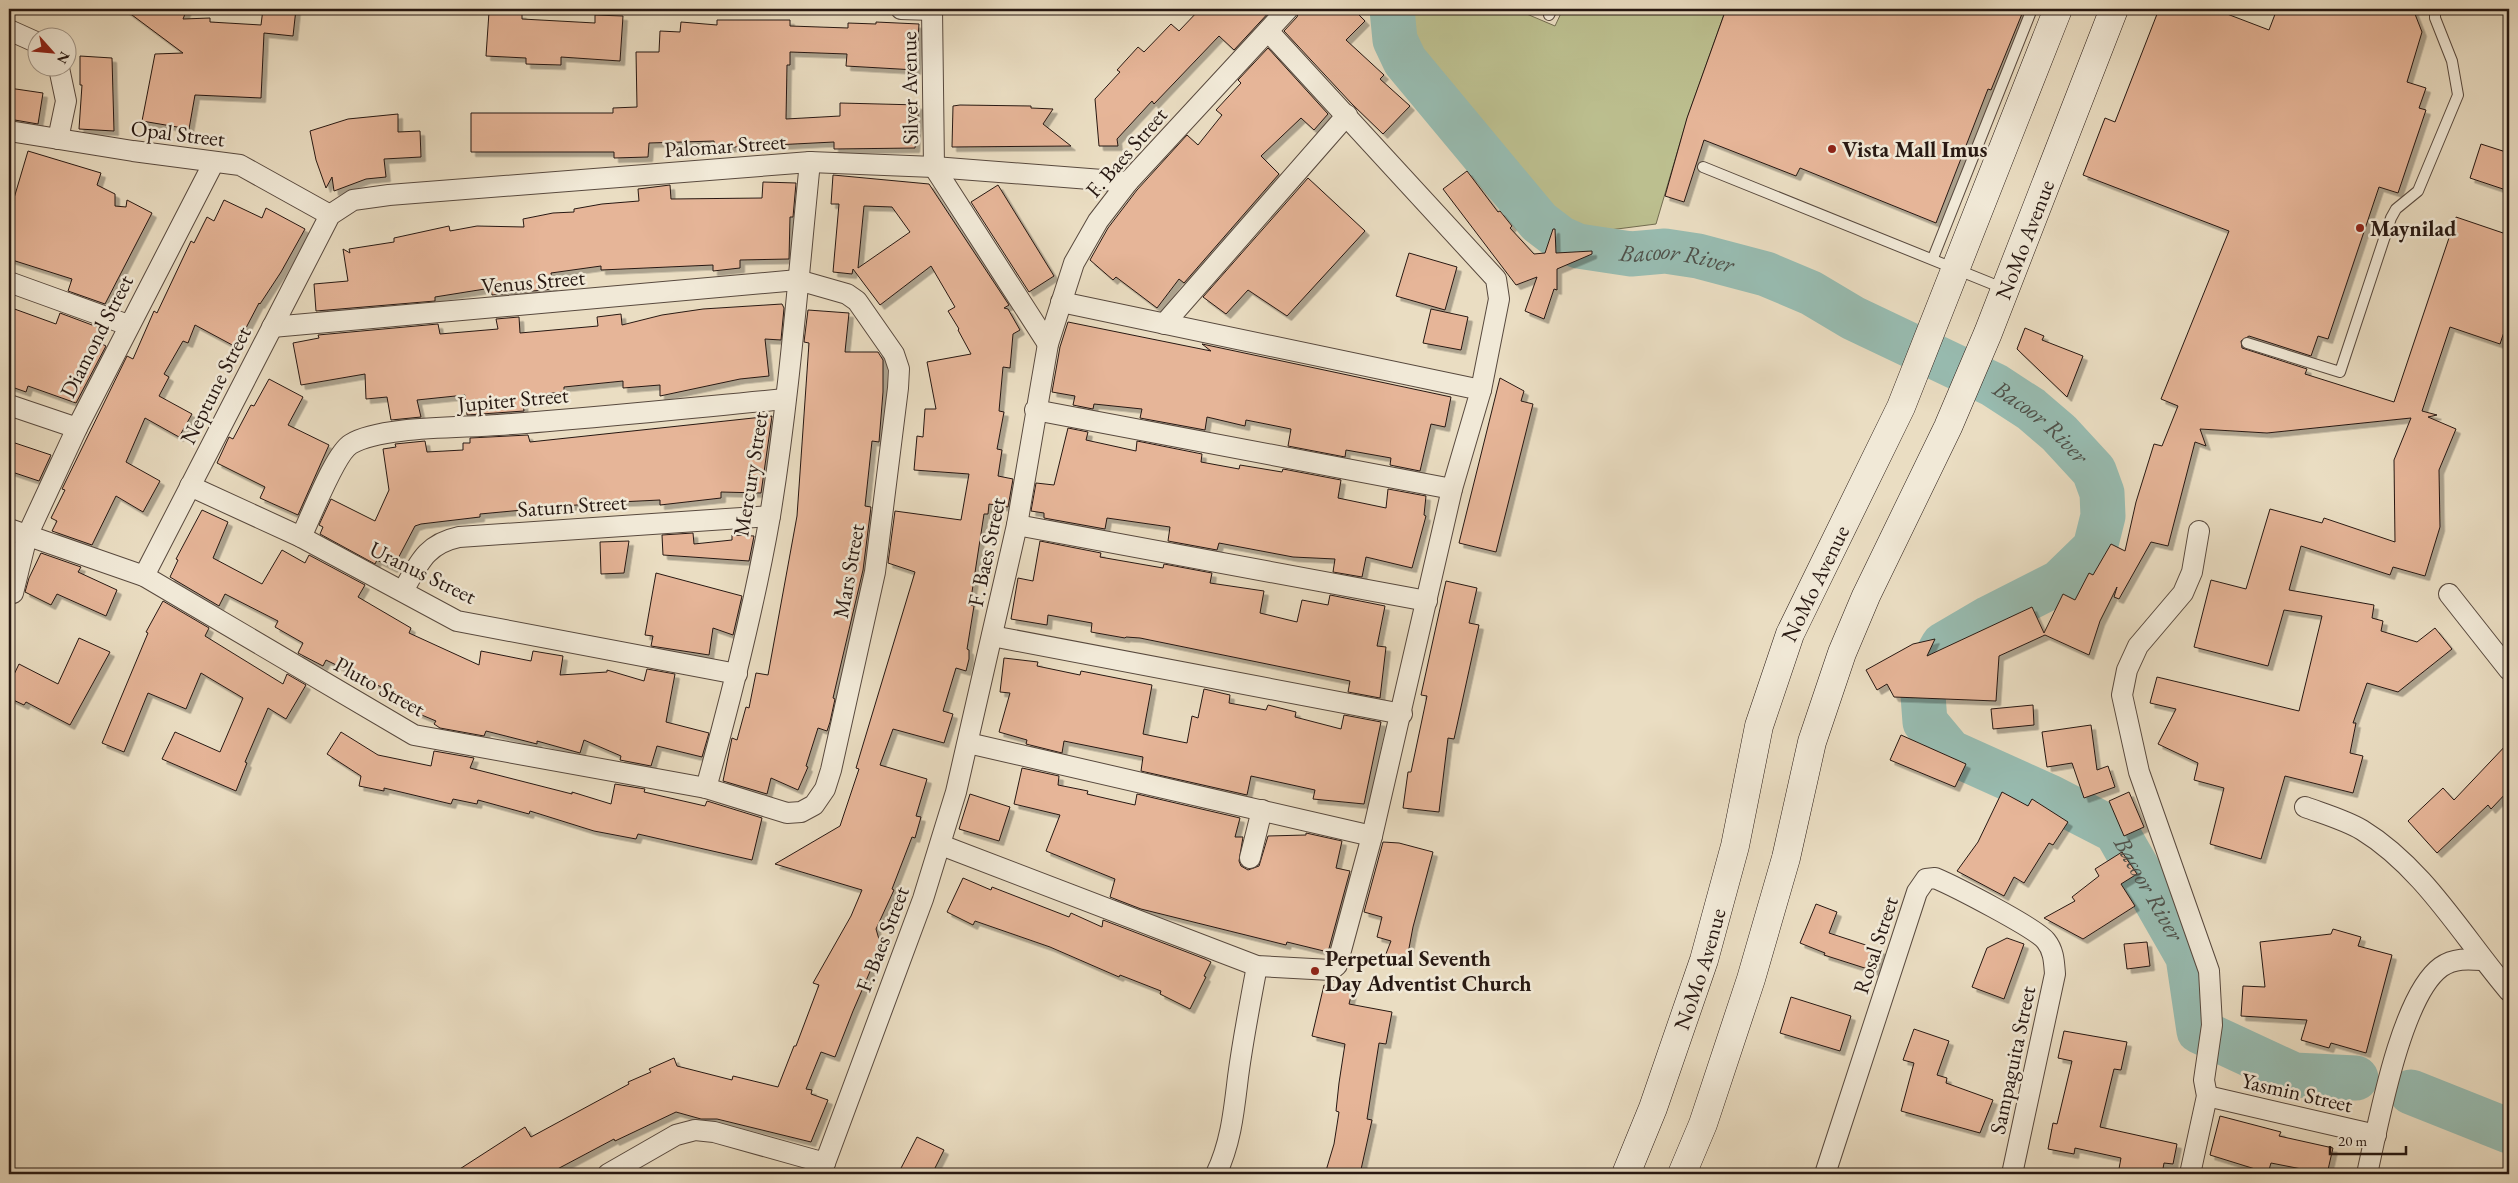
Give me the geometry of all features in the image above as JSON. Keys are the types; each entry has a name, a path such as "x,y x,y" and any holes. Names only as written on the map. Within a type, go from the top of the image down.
{"main road":[{"name":"NoMo Avenue","path":"1626,1174 1653,1108 1704,960 1735,846 1759,726 1790,634 1901,407 1939,312 1944,263 2058,9"},
{"name":"NoMo Avenue","path":"1682,1174 1703,1124 1751,979 1786,858 1812,742 1842,653 1866,596 1948,427 1988,334 2114,9"}],"street":[{"path":"901,9 932,9"},
{"name":"Silver Avenue","path":"932,9 934,167"},
{"name":"F. Baes Street","path":"831,1168 941,845 968,743 1017,524 1035,410 1048,344 1074,263 1098,221 1128,182 1288,9"},
{"path":"9,30 28,38"},
{"path":"941,845 1257,966 1323,971 1331,970 1336,965 1372,836 1402,714 1452,489 1481,390 1499,299 1496,279 1347,114 1268,31"},
{"path":"58,139 66,100 60,78"},
{"path":"1164,324 1347,114"},
{"name":"Opal Street","path":"9,131 240,165 330,215"},
{"name":"Diamond Street","path":"13,593 18,532 77,428 128,325 214,162"},
{"name":"Palomar Street","path":"330,215 353,200 389,195 810,162 934,167 1128,182"},
{"name":"Mercury Street","path":"706,788 737,674 770,516 785,399 810,162"},
{"path":"934,167 1048,344"},
{"name":"Neptune Street","path":"144,576 330,215"},
{"name":"Venus Street","path":"272,327 481,310 798,280"},
{"name":"Mars Street","path":"706,788 787,813 801,812 814,805 825,789 832,770 875,572 899,369 894,354 857,301 847,294 798,280"},
{"path":"9,282 128,325"},
{"path":"1061,302 1481,390"},
{"name":"Jupiter Street","path":"302,537 339,457 350,444 367,437 388,432 498,425 785,399"},
{"path":"9,405 77,428"},
{"path":"1035,410 1452,489"},
{"name":"Uranus Street","path":"190,486 302,537 457,621 737,674"},
{"name":"Saturn Street","path":"403,591 430,549 442,541 460,537 770,516"},
{"path":"1017,524 1427,601"},
{"path":"2190,1174 2206,1088 2212,1025 2209,971 2139,772 2122,695 2127,670 2138,646 2183,593 2192,572 2199,531"},
{"name":"Pluto Street","path":"18,532 144,576 414,735 706,788"},
{"path":"2448,594 2509,670"},
{"path":"992,636 1402,714"},
{"path":"968,743 1372,836"},
{"path":"2306,807 2361,830 2398,856 2509,991"},
{"path":"1250,858 1262,810"},
{"name":"Rosal Street","path":"1825,1174 1917,892 1926,879 1935,878 1946,883 2028,928 2046,940 2054,956"},
{"name":"Sampaguita Street","path":"2012,1174 2055,974 2054,956"},
{"path":"2368,1174 2399,1045 2414,1006 2427,982 2441,967 2459,959 2482,960"},
{"path":"1216,1174 1222,1162 1235,1112 1238,1079 1257,966"},
{"name":"Yasmin Street","path":"2206,1088 2376,1135"},
{"path":"608,1174 676,1136 695,1130 714,1132 831,1168"}],"lane":[{"path":"1944,263 2032,9"},
{"path":"2247,342 2340,372 2391,218 2396,209 2418,191 2458,95 2457,76 2435,18 2434,9"},
{"path":"1702,167 2005,289"}],"green space":[{"path":"1404,9 1515,9 1555,26 1563,9 1726,9 1688,116 1656,224 1578,234 1563,227 1411,43 1401,16"}],"building":[{"path":"124,9 187,9 183,19 210,18 210,22 261,25 263,9 296,9 293,36 264,33 261,98 195,95 189,129 142,121 155,54 183,53"},
{"path":"1200,9 1272,9 1234,50 1219,36 1154,104 1152,101 1117,139 1118,146 1099,146 1095,99 1120,72 1117,70 1138,47 1144,52 1171,24 1179,31"},
{"path":"1300,9 1353,9 1365,21 1346,40 1384,75 1380,79 1410,106 1383,134 1352,104 1284,31 1297,17"},
{"name":"Vista Mall Imus","path":"1726,9 2024,9 1991,90 1988,89 1936,223 1800,168 1796,176 1704,140 1684,202 1665,196 1687,118"},
{"path":"2159,9 2214,9 2269,30 2277,9 2413,9 2422,32 2407,82 2426,88 2419,108 2426,110 2398,193 2379,187 2328,339 2318,336 2311,356 2249,336 2241,341 2242,348 2307,369 2305,374 2394,402 2456,217 2509,235 2509,317 2500,344 2450,327 2422,411 2437,415 2428,417 2456,429 2439,470 2440,527 2425,576 2393,567 2390,575 2301,546 2289,590 2374,605 2372,618 2383,621 2381,631 2417,642 2435,628 2452,649 2398,692 2367,683 2353,723 2356,723 2350,753 2363,756 2353,793 2285,776 2261,859 2210,844 2224,788 2194,780 2198,763 2158,744 2176,709 2150,703 2157,677 2299,711 2322,616 2284,610 2268,666 2194,647 2211,580 2246,589 2270,509 2322,523 2324,518 2395,542 2394,460 2411,418 2267,433 2200,429 2206,446 2195,442 2168,546 2151,542 2119,599 2114,597 2117,587 2100,621 2089,655 2045,635 1999,656 1996,701 1894,697 1887,684 1877,690 1866,670 1913,644 1935,639 1927,656 2032,607 2044,633 2063,594 2075,600 2089,573 2093,575 2111,544 2125,551 2136,502 2154,444 2162,446 2178,406 2161,399 2229,231 2083,175 2105,118 2115,122"},
{"path":"489,12 522,14 522,19 595,23 595,15 623,16 620,61 561,57 561,65 526,64 526,58 486,56"},
{"path":"717,20 790,20 790,26 848,28 848,23 919,24 916,70 846,66 847,54 790,52 790,65 787,65 786,119 840,116 840,103 919,105 915,148 834,149 834,142 715,148 714,141 649,143 648,157 614,158 614,152 471,152 471,113 613,113 613,108 637,107 636,52 659,52 660,31 680,32 681,22 717,25"},
{"path":"1268,48 1328,114 1314,130 1301,118 1261,156 1279,174 1184,283 1179,279 1157,308 1116,277 1113,280 1090,260 1108,228 1137,190 1187,135 1198,145 1222,115 1216,110 1241,83 1238,80"},
{"path":"80,56 112,58 114,131 79,129 82,85 80,85"},
{"path":"9,88 43,93 38,124 9,119"},
{"path":"953,106 1031,106 1031,108 1053,109 1043,124 1071,146 952,147"},
{"path":"398,114 398,132 420,131 421,157 384,159 386,177 366,179 334,191 332,177 326,188 316,160 310,131 348,119"},
{"path":"2481,144 2509,153 2509,191 2470,178"},
{"path":"28,151 101,173 97,185 115,194 115,206 126,207 127,200 152,213 105,304 68,291 72,279 9,259 9,215"},
{"path":"1467,171 1498,212 1500,211 1512,226 1510,228 1534,254 1545,253 1553,229 1555,229 1556,253 1592,251 1592,254 1557,269 1557,290 1554,289 1544,319 1525,311 1537,277 1516,285 1443,189"},
{"path":"833,175 929,184 1009,305 1004,308 1008,309 1020,330 1013,334 1010,368 1003,367 999,411 1004,412 997,449 1002,450 998,476 1013,479 1008,507 989,504 988,514 984,514 970,605 974,606 967,649 969,650 969,659 966,671 956,668 943,711 953,714 944,743 893,729 880,765 927,779 916,816 921,817 915,838 912,837 892,889 894,890 876,929 881,946 835,1057 821,1052 806,1089 812,1090 811,1094 828,1100 811,1142 717,1119 701,1119 676,1112 615,1141 614,1139 548,1174 452,1174 525,1127 531,1137 629,1084 628,1082 651,1072 649,1069 674,1058 677,1066 732,1080 733,1076 778,1087 819,985 813,983 851,916 862,890 775,864 840,826 859,769 856,768 915,572 888,563 895,511 961,520 969,474 914,470 917,436 923,437 925,409 936,409 927,362 971,354 948,311 955,307 931,266 880,305 853,269 852,274 833,272 839,204 831,204","holes":["864,206 892,207 910,232 858,268"]},
{"path":"1308,178 1365,231 1287,316 1248,290 1226,314 1203,297"},
{"path":"763,182 796,183 793,217 790,217 789,259 740,260 740,268 713,271 713,265 601,270 601,266 551,273 553,289 492,295 491,288 435,297 435,301 316,311 314,284 348,281 343,249 350,253 349,249 394,242 394,238 449,226 450,231 477,226 524,227 523,219 553,213 574,212 574,209 602,204 639,201 638,189 670,185 671,199 762,198"},
{"path":"998,185 1054,276 1029,292 971,202"},
{"path":"224,200 262,218 266,208 305,229 281,272 259,303 236,347 195,325 188,343 183,341 164,374 169,377 159,396 192,414 179,437 145,418 126,462 160,481 143,512 116,496 92,545 52,531 57,521 51,518 65,490 62,489 127,356 133,359 154,311 157,313 191,241 194,243 207,217 214,221"},
{"path":"1409,253 1457,267 1445,310 1396,296"},
{"path":"782,304 784,308 781,340 765,339 769,376 740,379 660,396 660,385 623,388 623,381 564,387 564,392 522,396 524,411 467,415 465,395 417,400 421,417 391,420 387,397 366,399 365,374 301,385 293,343 319,338 318,335 438,324 440,334 498,329 496,319 519,317 520,333 598,326 597,317 621,314 622,325 662,315 703,309"},
{"path":"9,307 56,324 60,313 100,328 96,341 106,346 76,403 28,386 26,392 9,386"},
{"path":"1431,309 1468,317 1461,350 1423,343"},
{"path":"808,310 849,313 845,352 878,352 883,360 883,392 879,442 872,441 865,506 871,507 863,570 833,698 835,699 830,722 827,731 818,728 806,766 808,767 798,790 771,778 767,794 723,781 732,738 737,740 746,707 749,708 756,673 768,675 797,516 809,343 804,342"},
{"path":"1068,322 1211,351 1202,344 1451,397 1445,427 1431,424 1420,471 1390,465 1391,458 1346,450 1345,457 1288,446 1291,429 1246,420 1245,426 1207,417 1205,430 1140,418 1142,409 1094,404 1093,409 1073,405 1075,396 1052,392 1060,347"},
{"path":"2025,328 2044,336 2042,340 2083,356 2067,397 2017,349"},
{"path":"1500,378 1524,391 1521,401 1533,404 1496,552 1459,543"},
{"path":"269,379 303,397 288,425 329,445 298,515 260,498 265,487 217,463 229,437 233,439 251,405 254,406"},
{"path":"772,416 761,493 721,492 721,498 660,505 660,500 598,503 480,514 480,517 421,524 415,526 393,568 377,560 375,564 320,534 323,527 319,525 331,499 375,521 389,490 383,449 396,447 395,444 425,441 427,452 463,450 463,443 470,443 470,438 528,435 530,442"},
{"path":"1068,428 1088,432 1086,440 1136,451 1137,441 1202,454 1201,462 1239,469 1240,465 1282,472 1283,469 1341,480 1338,498 1386,508 1388,489 1426,496 1424,515 1426,516 1412,568 1366,557 1362,577 1333,572 1335,559 1293,557 1219,543 1217,550 1168,541 1170,527 1107,518 1105,529 1044,518 1044,513 1031,511 1036,483 1054,485"},
{"path":"9,441 51,455 39,481 9,471"},
{"path":"202,510 228,522 213,558 262,584 282,550 305,563 309,555 365,585 358,597 411,628 409,633 479,665 481,651 531,661 533,651 563,656 560,675 607,672 607,670 644,681 647,669 675,674 666,722 709,733 702,757 657,746 651,766 620,760 621,756 584,740 580,753 537,741 537,744 486,731 484,736 440,728 434,724 436,721 405,708 408,700 326,660 323,666 298,653 303,643 275,627 278,621 225,594 219,606 170,577 178,560 176,559"},
{"path":"693,533 694,544 732,540 732,535 754,536 749,561 663,555 662,535"},
{"path":"629,541 624,573 601,574 600,542"},
{"path":"1040,541 1101,553 1100,557 1163,568 1164,564 1212,573 1210,583 1264,591 1260,613 1297,622 1302,600 1328,605 1330,595 1385,606 1377,646 1386,647 1380,698 1348,692 1350,681 1140,638 1125,638 1091,632 1092,623 1048,615 1047,625 1011,619 1018,578 1033,581"},
{"path":"41,553 81,567 78,572 117,590 106,616 57,594 51,605 25,592 29,578"},
{"path":"656,573 742,596 733,635 713,628 709,655 651,646 653,636 645,635"},
{"path":"1446,581 1477,588 1469,623 1479,625 1454,739 1448,738 1439,812 1403,808 1408,772 1411,772 1427,696 1421,695"},
{"path":"163,601 209,628 205,636 283,684 287,674 306,685 286,719 268,708 245,762 247,763 236,791 162,759 175,732 220,752 243,698 201,673 186,709 148,693 124,752 102,743 148,633 146,632"},
{"path":"79,638 110,652 70,725 26,702 24,705 9,698 9,685 19,664 58,684"},
{"path":"1004,658 1038,662 1037,666 1080,675 1081,671 1152,685 1143,734 1187,743 1192,716 1198,718 1204,689 1230,695 1229,703 1266,710 1268,705 1296,712 1295,717 1341,729 1344,715 1381,722 1364,804 1313,799 1315,790 1251,776 1247,795 1141,771 1143,757 1064,741 1062,753 1026,744 1027,740 999,732 1010,693 1000,692"},
{"path":"2033,705 2034,725 1993,729 1991,709"},
{"path":"2091,725 2097,770 2108,766 2115,787 2084,798 2072,763 2047,767 2042,732"},
{"path":"341,732 378,755 431,766 434,751 474,758 470,768 572,794 572,792 611,804 615,784 645,789 644,792 705,806 707,801 762,818 752,860 638,834 636,839 594,831 530,811 529,814 478,800 477,804 453,799 451,804 384,788 384,791 359,786 361,776 327,754"},
{"path":"1901,735 1966,764 1955,787 1890,760"},
{"path":"2509,742 2509,790 2491,809 2488,805 2437,853 2408,821 2443,788 2454,800"},
{"path":"1022,768 1059,776 1058,785 1088,791 1087,794 1135,805 1137,794 1240,818 1235,837 1243,837 1239,861 1241,866 1248,870 1259,866 1268,836 1306,835 1306,833 1342,841 1336,868 1350,871 1328,952 1287,942 1286,945 1141,909 1110,897 1115,879 1046,851 1060,815 1014,804"},
{"path":"2002,792 2028,806 2032,799 2068,822 2053,845 2049,843 2024,883 2014,877 2004,896 1957,871 1978,842"},
{"path":"2129,792 2144,827 2124,836 2109,801"},
{"path":"970,794 1010,807 999,841 959,829"},
{"path":"1383,842 1399,843 1433,852 1413,927 1406,964 1384,959 1391,941 1377,937 1382,917 1364,912"},
{"path":"2122,852 2137,874 2121,884 2135,906 2083,939 2044,918 2075,901 2072,897 2099,876 2095,869"},
{"path":"963,878 991,890 992,887 1069,917 1071,913 1102,927 1103,920 1205,959 1211,962 1204,976 1206,977 1190,1009 1160,994 1161,991 1120,975 1119,977 1050,947 975,921 973,925 947,912"},
{"path":"1816,904 1837,912 1829,933 1881,950 1874,971 1824,955 1825,953 1800,943"},
{"path":"2333,929 2361,937 2358,946 2392,955 2366,1053 2331,1043 2329,1048 2301,1040 2307,1020 2241,1016 2243,986 2265,987 2260,942 2331,934"},
{"path":"2007,938 2024,944 2004,999 1972,987 1987,948"},
{"path":"2147,942 2150,966 2127,969 2124,944"},
{"path":"1324,985 1352,992 1349,1004 1392,1012 1386,1044 1379,1043 1367,1119 1372,1120 1360,1174 1325,1174 1334,1144 1339,1112 1336,1111 1345,1044 1312,1036"},
{"path":"1791,997 1851,1016 1840,1051 1780,1033"},
{"path":"1914,1029 1949,1041 1937,1075 1947,1078 1946,1083 1993,1100 1980,1133 1901,1111 1914,1063 1903,1060"},
{"path":"2064,1031 2127,1042 2121,1070 2114,1069 2100,1127 2177,1144 2173,1164 2164,1163 2162,1174 2118,1174 2121,1158 2075,1148 2074,1154 2048,1149 2053,1123 2057,1124 2072,1061 2058,1058"},
{"path":"2220,1116 2281,1132 2279,1136 2333,1148 2327,1174 2271,1163 2268,1173 2210,1155"},
{"path":"917,1137 944,1150 932,1174 898,1174"}],"waterway":[{"name":"Bacoor River","path":"1392,9 1395,40 1405,61 1539,222 1560,238 1578,246 1631,254 1665,251 1698,256 1766,274 1811,293 1853,318 1994,385 2031,409 2059,433 2094,471 2102,493 2103,516 2095,548 2060,582 1989,618 1943,645 1922,682 1925,722 1950,752 2050,797 2116,831 2188,957 2199,1031 2294,1075 2356,1078"},
{"name":"Bacoor River","path":"2411,1092 2509,1131"}],"place":[{"name":"Vista Mall Imus","path":"1832,149"},
{"name":"Maynilad","path":"2360,228"},
{"name":"Perpetual Seventh Day Adventist Church","path":"1315,971"}]}
